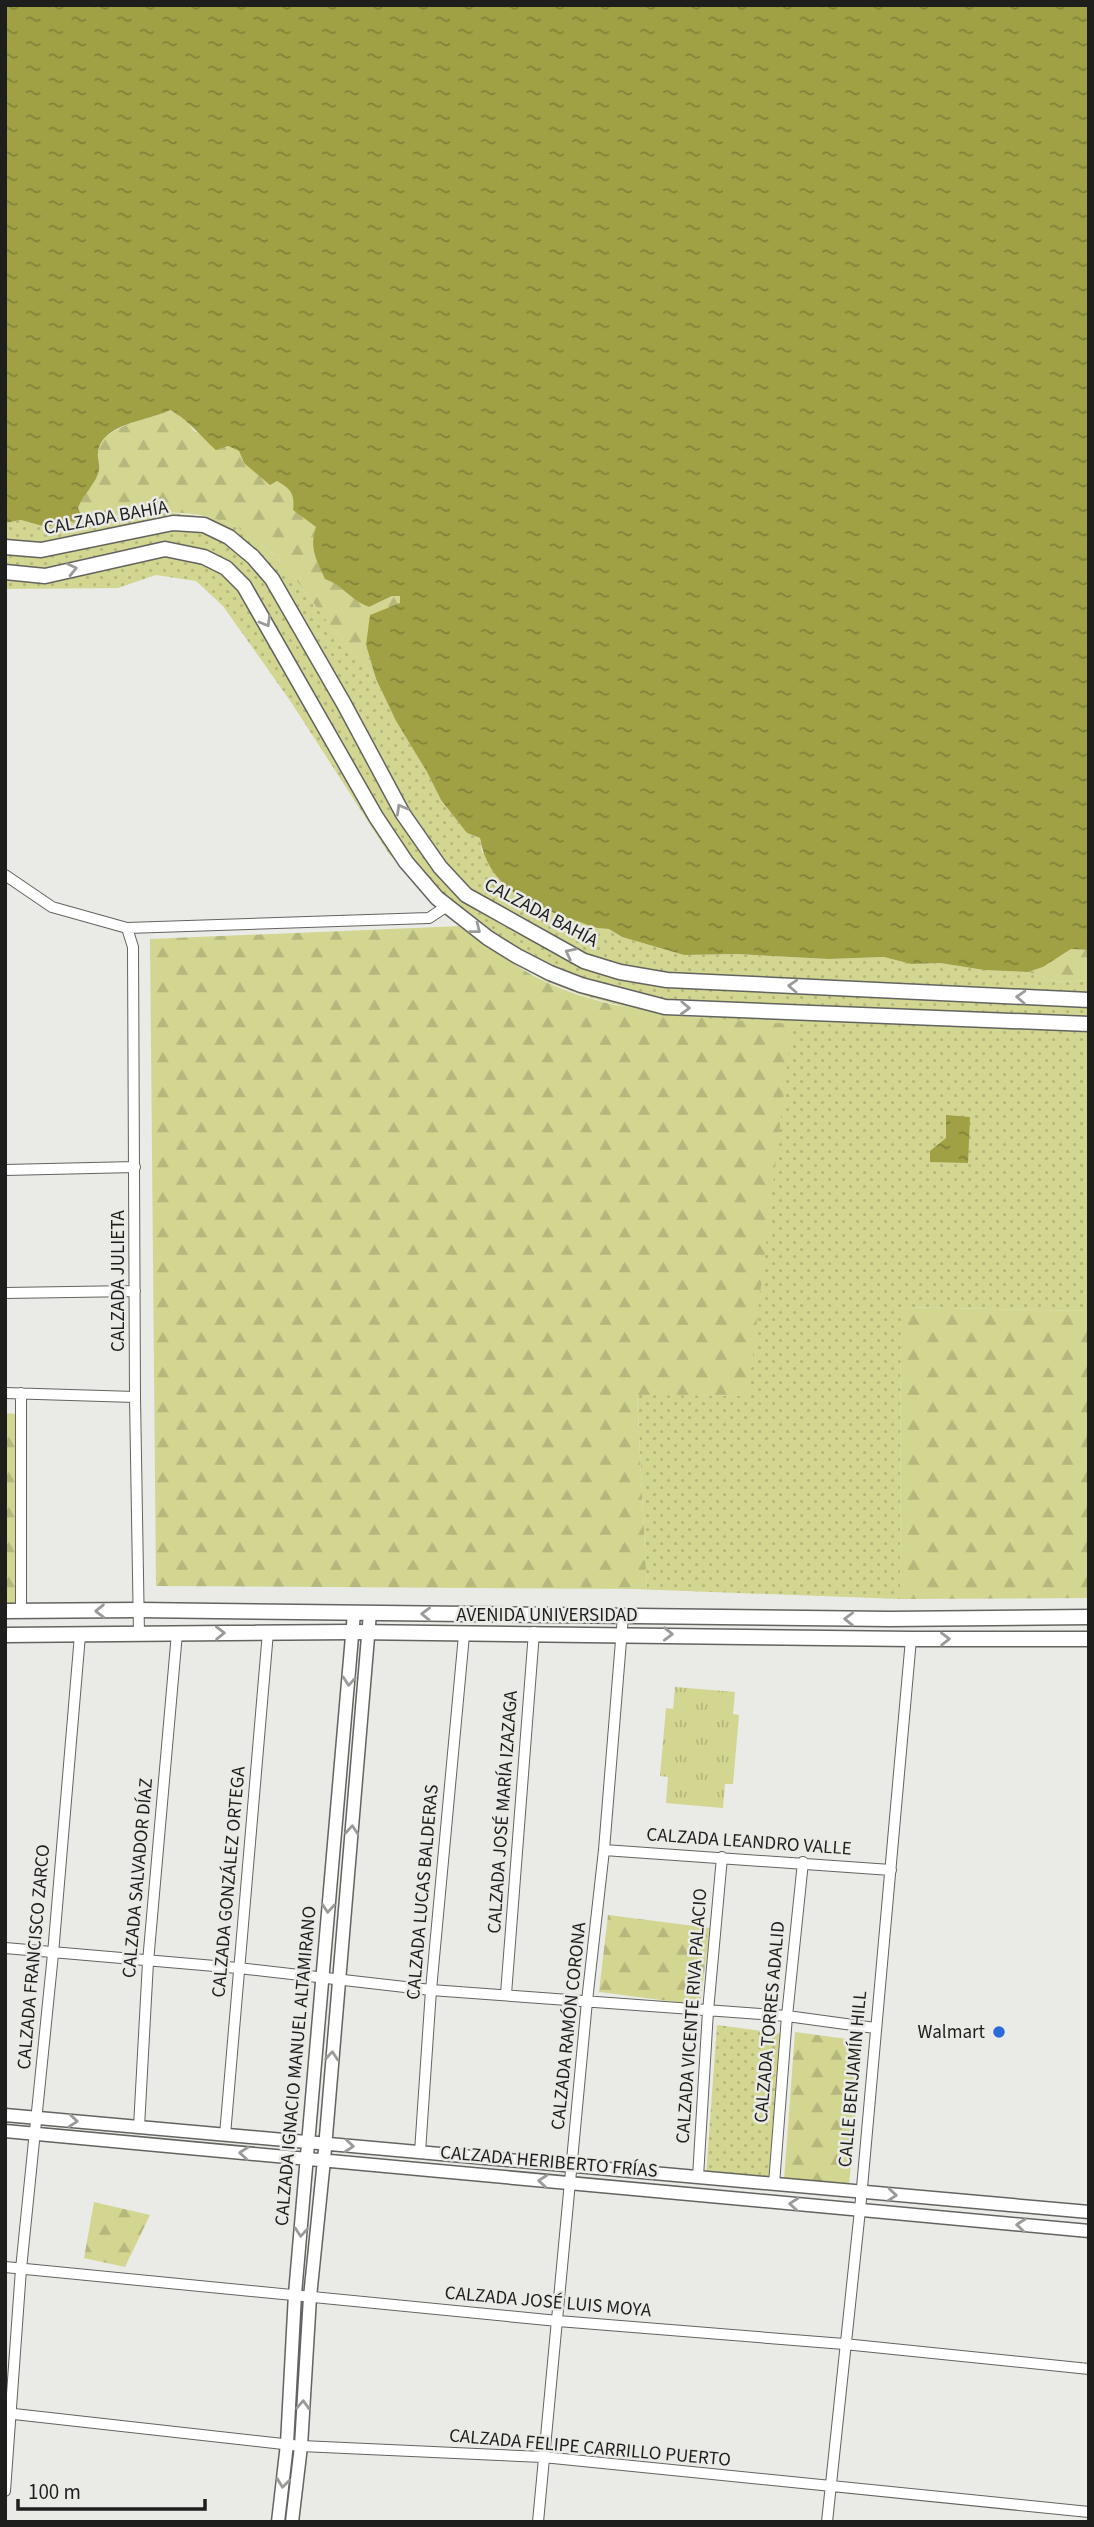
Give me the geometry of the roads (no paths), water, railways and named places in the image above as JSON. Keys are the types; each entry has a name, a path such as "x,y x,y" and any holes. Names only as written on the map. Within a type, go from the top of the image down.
{"main road":[{"name":"CALZADA BAHÍA","path":"5,547 41,550 173,523 204,525 229,537 253,557 272,579 403,814 440,867 466,895 584,961 620,972 667,980 1089,1000"},
{"path":"5,572 45,576 165,548 204,556 226,568 244,586 376,817 406,862 447,906 488,938 550,973 581,985 665,1007 1089,1024"},
{"path":"322,719 344,704"},
{"name":"AVENIDA UNIVERSIDAD","path":"5,1611 138,1610 890,1619 1089,1616"},
{"name":"AVENIDA UNIVERSIDAD","path":"5,1634 353,1632 464,1635 534,1632 911,1639 1089,1639"}],"street":[{"path":"5,875 52,907 127,929 429,918 447,906"},
{"name":"CALZADA JULIETA","path":"127,929 133,947 139,1634"},
{"path":"5,1170 135,1167"},
{"path":"5,1293 135,1291"},
{"path":"5,1393 135,1397"},
{"path":"21,1393 21,1612"},
{"name":"CALZADA IGNACIO MANUEL ALTAMIRANO","path":"292,2522 295,2294 354,1613"},
{"name":"CALZADA IGNACIO MANUEL ALTAMIRANO","path":"278,2522 294,2445 324,2160 370,1613"},
{"name":"CALZADA RAMÓN CORONA","path":"538,2522 587,2001 604,1850 623,1616"},
{"name":"CALZADA GONZÁLEZ ORTEGA","path":"225,2135 268,1632"},
{"name":"CALZADA JOSÉ MARÍA IZAZAGA","path":"506,1994 534,1632"},
{"name":"CALZADA SALVADOR DÍAZ","path":"139,2127 148,1962 177,1633"},
{"name":"CALZADA FRANCISCO ZARCO","path":"5,2491 8,2413 20,2269 53,1954 80,1635"},
{"name":"CALZADA LUCAS BALDERAS","path":"420,2152 431,1990 464,1635"},
{"name":"CALLE BENJAMÍN HILL","path":"827,2522 860,2210 911,1639"},
{"name":"CALZADA LEANDRO VALLE","path":"604,1850 891,1870"},
{"name":"CALZADA VICENTE RIVA PALACIO","path":"698,2177 708,2011 722,1857"},
{"name":"CALZADA TORRES ADALID","path":"774,2184 787,2016 803,1862"},
{"path":"5,1948 238,1968 431,1990 787,2016 875,2028"},
{"name":"CALZADA HERIBERTO FRÍAS","path":"5,2115 1089,2212"},
{"name":"CALZADA HERIBERTO FRÍAS","path":"5,2130 1089,2231"},
{"name":"CALZADA JOSÉ LUIS MOYA","path":"5,2267 1089,2369"},
{"name":"CALZADA FELIPE CARRILLO PUERTO","path":"8,2413 294,2445 543,2457 1089,2512"}],"water":[{"path":"5,5 1089,5 1089,950 1071,949 1043,967 1028,972 984,970 940,963 911,964 884,957 829,959 736,954 684,955 559,915 524,899 496,875 486,858 480,838 467,833 441,800 396,721 376,679 366,645 370,615 400,603 400,596 392,596 369,607 325,579 313,548 316,527 293,510 293,496 289,489 277,481 270,485 244,463 239,451 228,446 216,450 170,410 127,424 108,435 101,443 98,475 78,508 83,519 46,527 21,520 5,523"},
{"path":"946,1115 970,1117 968,1163 930,1162 930,1151 946,1138"}],"place":[{"name":"Walmart","path":"999,2032"}]}
